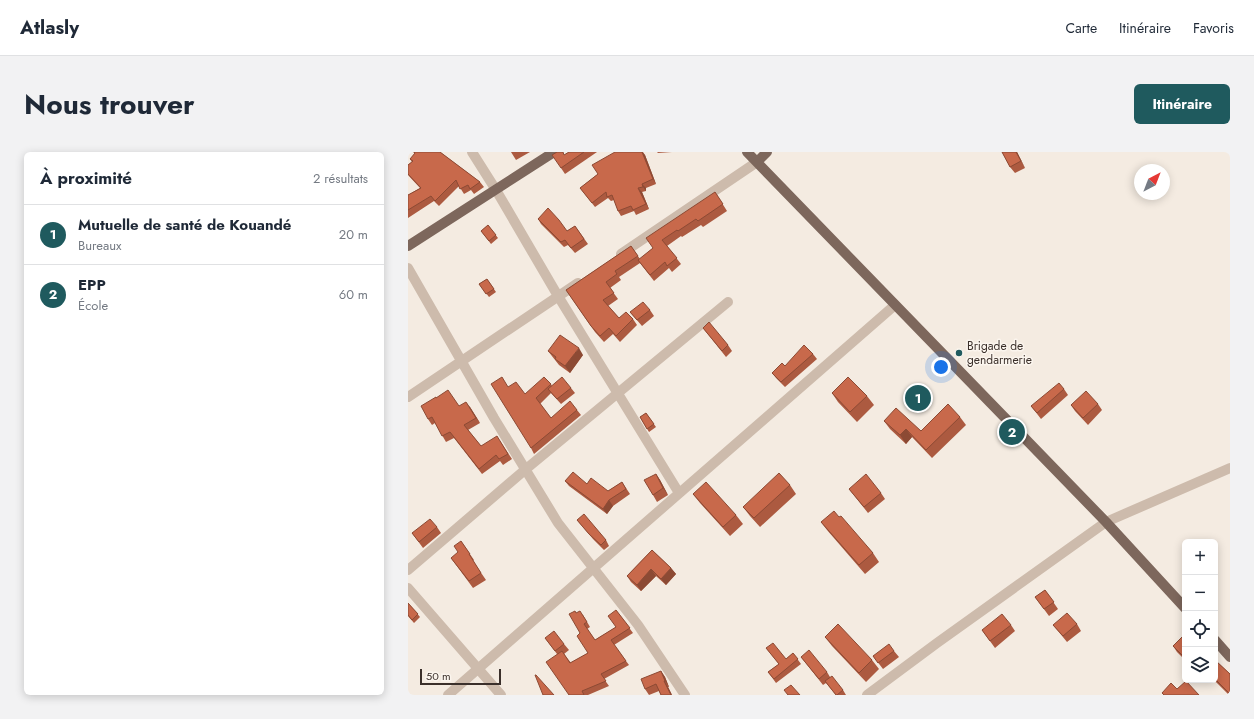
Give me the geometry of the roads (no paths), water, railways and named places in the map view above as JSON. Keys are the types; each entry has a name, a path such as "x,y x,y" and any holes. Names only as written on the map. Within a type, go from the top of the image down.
{"main road":[{"path":"408,246 554,152"},
{"path":"747,152 1106,522 1182,605"},
{"path":"757,162 767,152"},
{"path":"1218,643 1230,657"}],"street":[{"path":"472,152 558,296 679,493"},
{"path":"611,261 757,162"},
{"path":"408,268 558,523 638,625 685,695"},
{"path":"408,397 585,278"},
{"path":"408,570 526,469 728,302"},
{"path":"448,695 895,305"},
{"path":"867,695 1106,522 1230,468"},
{"path":"408,588 501,695"}],"place":[{"name":"Brigade de gendarmerie","path":"959,353"},
{"name":"Mutuelle de santé de Kouandé","path":"918,398"},
{"name":"EPP","path":"1012,432"}]}
